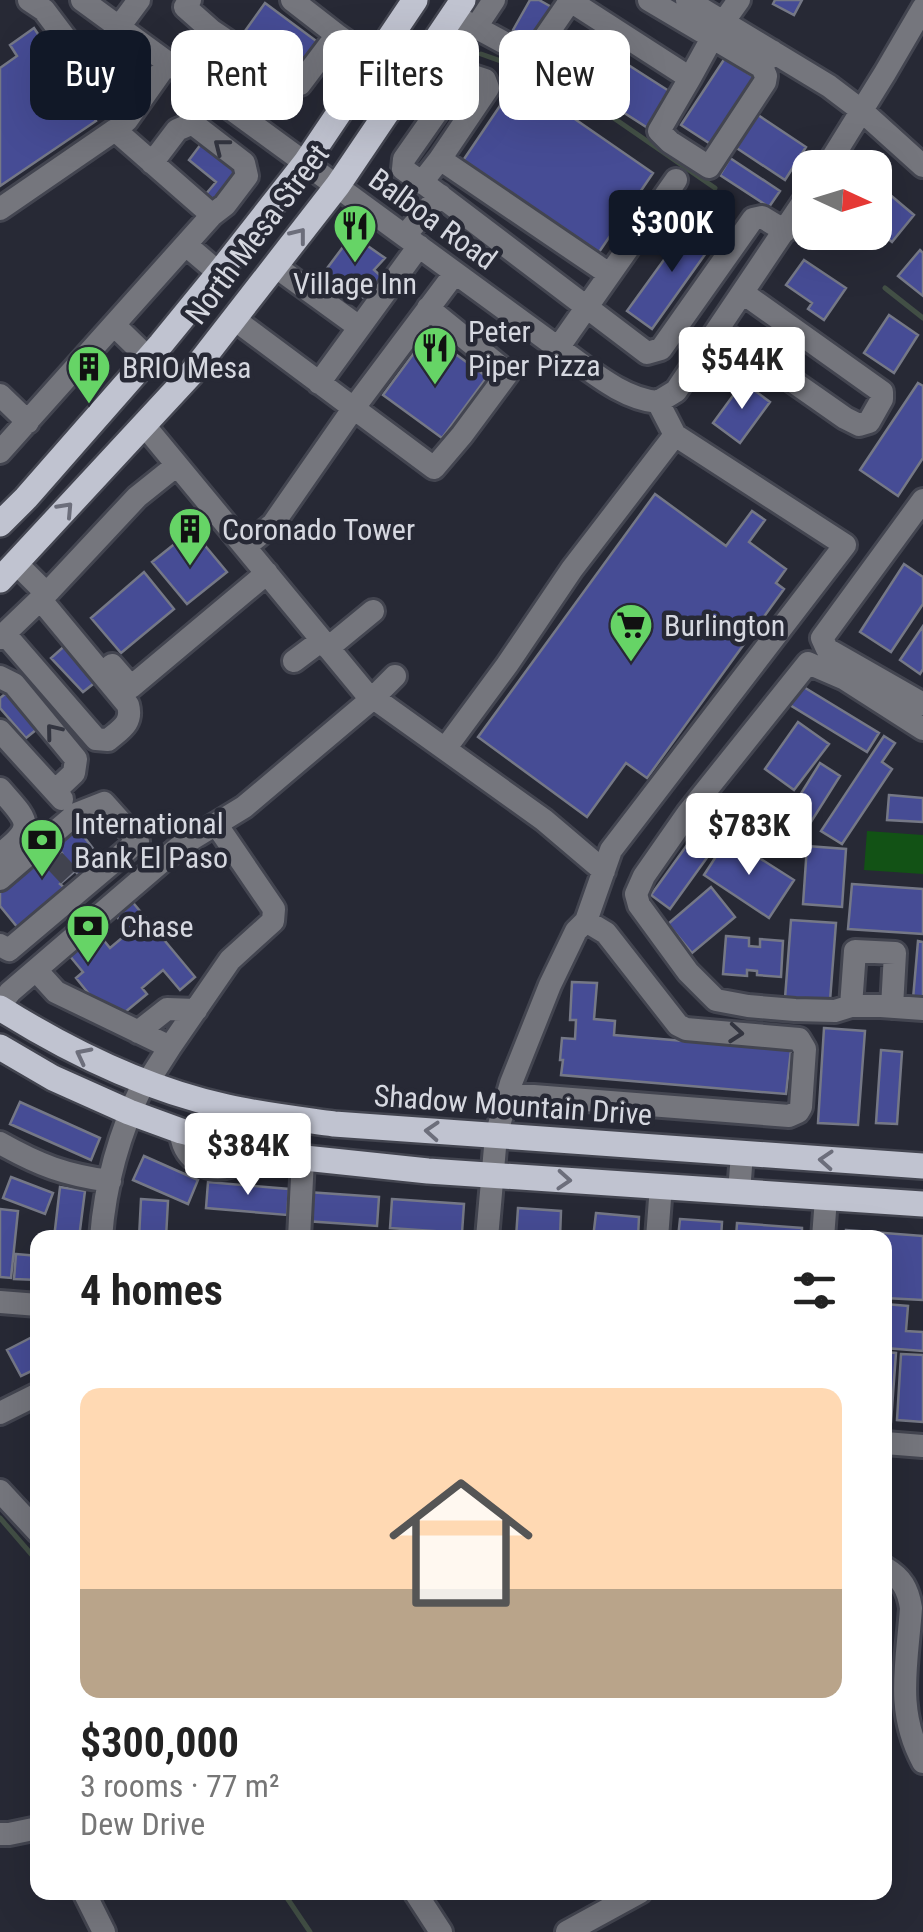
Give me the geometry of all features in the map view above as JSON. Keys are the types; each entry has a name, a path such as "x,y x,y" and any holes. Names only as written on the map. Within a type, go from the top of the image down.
{"main road":[{"name":"North Mesa Street","path":"395,30 415,0"},
{"name":"North Mesa Street","path":"0,524 155,351 306,162 334,120"},
{"name":"North Mesa Street","path":"8,571 191,374 338,185 382,120"},
{"path":"155,351 191,374"},
{"name":"Shadow Mountain Drive","path":"0,1006 45,1036 102,1065 205,1102 280,1117 923,1166"},
{"path":"0,1047 53,1078 129,1112 250,1150 303,1159 493,1175 923,1204"}],"street":[{"path":"29,0 44,10 121,125 152,163 212,215"},
{"name":"Balboa Road","path":"82,0 171,64"},
{"path":"119,26 139,0"},
{"path":"292,0 331,30"},
{"path":"464,14 494,0"},
{"path":"464,14 526,53 538,49 570,0 690,78"},
{"path":"687,0 718,30"},
{"path":"740,0 659,131 709,167 765,82 767,59"},
{"path":"183,2 211,30"},
{"path":"634,42 656,2 829,86 923,166"},
{"path":"837,150 923,8"},
{"path":"303,80 323,54"},
{"path":"0,210 121,125 171,69"},
{"path":"479,78 485,80 488,88 479,102"},
{"name":"Balboa Road","path":"248,120 558,348 620,390 642,401 658,402"},
{"path":"432,120 404,160 403,169 647,354"},
{"path":"432,190 422,182 467,120"},
{"path":"0,451 212,215 225,206 246,176 247,168 190,124 177,130 152,163"},
{"path":"440,160 609,274"},
{"path":"558,348 676,180"},
{"path":"318,383 359,328 412,240 432,190"},
{"path":"620,390 647,354 661,350 753,218 762,217 786,231"},
{"path":"487,1230 496,1136 508,1094 550,984 576,932 586,921 612,850 845,545 675,436 658,402 676,392 792,221"},
{"path":"186,245 218,273"},
{"path":"275,266 359,328"},
{"path":"245,546 274,524 353,409 456,272"},
{"path":"701,293 723,322 845,418 860,425 869,422 882,392 743,293"},
{"path":"234,319 434,468 508,372 428,308"},
{"path":"114,325 155,351"},
{"path":"0,396 28,422"},
{"path":"144,425 364,691 544,820 604,871"},
{"path":"445,749 572,569 675,436"},
{"path":"45,594 128,705 129,722 108,740 96,739 2,636 136,498 177,465"},
{"path":"923,500 822,638 827,649 923,704"},
{"path":"8,571 45,594 130,687 267,574"},
{"path":"294,661 373,611"},
{"path":"923,729 845,680 808,663 688,813 636,894 656,931 716,1000 822,1011 851,1006 923,1009"},
{"path":"0,1006 10,992 180,846 244,807 395,676"},
{"path":"0,677 14,684 76,759 74,773 54,791"},
{"path":"0,732 76,814"},
{"path":"0,854 20,840 25,824 24,816 3,792"},
{"path":"0,879 61,867 138,841 104,803 76,814"},
{"path":"0,945 9,950 61,867 76,814"},
{"path":"102,1230 116,1148 129,1112 230,960 270,925 274,916 274,909 216,824"},
{"path":"508,1094 788,1116 801,1107 805,1049 798,1039 686,1029 678,1025 606,934 586,921"},
{"path":"851,1006 856,951 895,953 892,1006"},
{"path":"36,970 56,992 170,1047"},
{"path":"138,1032 167,1009 196,1010"},
{"path":"726,1111 740,1192"},
{"path":"0,1142 52,1169 110,1181"},
{"path":"299,1230 303,1159"},
{"path":"657,1230 660,1186"},
{"path":"824,1230 826,1198"},
{"path":"0,1302 30,1304"},
{"path":"0,1413 30,1398"},
{"path":"892,1444 923,1446"},
{"path":"0,1491 30,1523"},
{"path":"892,1573 909,1595 904,1710 913,1744 923,1762"},
{"path":"0,1834 30,1830"},
{"path":"88,1900 104,1932"},
{"path":"419,1900 441,1932"},
{"path":"567,1932 625,1900"}],"green space":[{"path":"867,831 923,835 923,874 864,870"}],"building":[{"path":"530,0 539,0 555,9 544,30 513,30"},
{"path":"775,0 802,0 794,15 773,4"},
{"path":"265,3 301,30 246,30"},
{"path":"30,31 30,120 96,121 0,186 0,68 17,56 10,45"},
{"path":"303,31 323,46 303,76"},
{"path":"725,58 755,78 712,145 681,125"},
{"path":"630,66 669,91 662,101 670,107 654,132 630,117"},
{"path":"499,107 499,120 576,120 653,173 595,258 460,165"},
{"path":"758,115 806,147 792,150 792,169 785,180 735,147"},
{"path":"204,140 243,171 220,207 205,195 216,182 189,160"},
{"path":"730,158 780,191 769,207 720,175"},
{"path":"892,196 914,215 892,242"},
{"path":"692,221 716,239 652,329 627,311"},
{"name":"Village Inn","path":"352,235 385,258 374,270 382,277 365,299 325,271"},
{"path":"920,250 923,253 923,296 898,276"},
{"path":"804,260 846,288 824,320 808,309 812,303 786,285"},
{"path":"889,315 918,335 894,373 864,353"},
{"name":"Peter Piper Pizza","path":"428,334 487,377 442,438 383,395"},
{"path":"743,382 770,402 740,443 713,423"},
{"path":"918,383 923,386 923,458 898,496 860,470"},
{"name":"Burlington","path":"655,494 726,546 752,511 765,520 749,542 786,569 776,583 784,589 647,778 626,763 587,817 478,737"},
{"name":"Coronado Tower","path":"192,530 227,572 187,604 152,562"},
{"path":"904,564 923,577 923,604 891,652 860,632"},
{"path":"144,572 174,609 121,653 91,618"},
{"path":"923,626 923,669 920,674 900,660"},
{"path":"69,642 102,677 83,692 51,658"},
{"path":"802,686 879,733 867,752 790,705"},
{"path":"10,690 42,725 26,738 0,708 0,698"},
{"path":"798,722 829,744 794,790 765,769"},
{"path":"884,736 895,743 882,762 892,769 842,844 821,831"},
{"path":"820,763 840,776 792,852 772,840"},
{"path":"889,795 923,798 923,822 887,820"},
{"path":"705,820 724,834 670,909 651,895"},
{"name":"International Bank El Paso","path":"75,825 105,864 84,881 75,871 60,884 66,889 18,928 0,906 0,892 42,861 46,866 62,853 54,844"},
{"path":"728,838 794,880 769,918 704,875"},
{"path":"807,846 846,849 842,907 803,904"},
{"path":"852,884 923,889 923,934 848,929"},
{"path":"711,887 735,917 692,953 668,924"},
{"path":"130,899 195,977 180,990 163,970 142,988 147,994 124,1013 93,999 76,978 83,972 69,955 97,932 110,948 129,932 114,913"},
{"path":"791,920 836,923 830,1001 785,998"},
{"path":"726,936 749,938 749,946 760,947 760,939 783,941 781,977 747,970 747,976 723,974"},
{"path":"918,941 923,942 923,1000 913,999"},
{"path":"572,982 597,983 594,1019 615,1021 614,1035 791,1050 786,1094 561,1075 562,1038 575,1039 576,1020 570,1020"},
{"path":"824,1028 865,1031 858,1125 818,1123"},
{"path":"881,1050 902,1052 897,1124 876,1123"},
{"path":"20,1102 100,1138 91,1160 10,1124"},
{"path":"144,1156 198,1180 188,1204 133,1180"},
{"path":"11,1177 53,1193 45,1214 3,1198"},
{"path":"208,1182 289,1189 287,1215 206,1208"},
{"path":"60,1187 85,1191 80,1230 55,1230"},
{"path":"307,1192 379,1197 377,1226 305,1221"},
{"path":"141,1199 168,1201 166,1230 139,1230"},
{"path":"392,1199 464,1204 462,1230 390,1228"},
{"path":"518,1208 561,1211 560,1230 517,1230"},
{"path":"0,1209 18,1211 11,1278 0,1277"},
{"path":"596,1213 639,1217 638,1230 594,1230"},
{"path":"680,1219 722,1222 722,1230 679,1230"},
{"path":"737,1223 802,1228 802,1230 737,1230"},
{"path":"892,1234 923,1236 923,1300 892,1298"},
{"path":"16,1254 30,1255 30,1280 14,1279"},
{"path":"892,1305 908,1306 906,1331 923,1332 923,1351 892,1349"},
{"path":"30,1338 30,1372 21,1376 7,1350"},
{"path":"892,1353 896,1353 892,1408"},
{"path":"901,1354 923,1355 923,1422 897,1420"}],"waterway":[{"path":"481,54 563,83 715,188"},
{"path":"885,288 923,318"},
{"path":"0,1518 30,1553"},
{"path":"288,1900 310,1932"}],"tunnel":[{"path":"54,860 69,876"}],"place":[{"name":"Village Inn","path":"355,264"},
{"name":"Peter Piper Pizza","path":"435,386"},
{"name":"BRIO Mesa","path":"89,405"},
{"name":"Coronado Tower","path":"190,567"},
{"name":"Burlington","path":"631,663"},
{"name":"International Bank El Paso","path":"42,878"},
{"name":"Chase","path":"88,964"}]}
